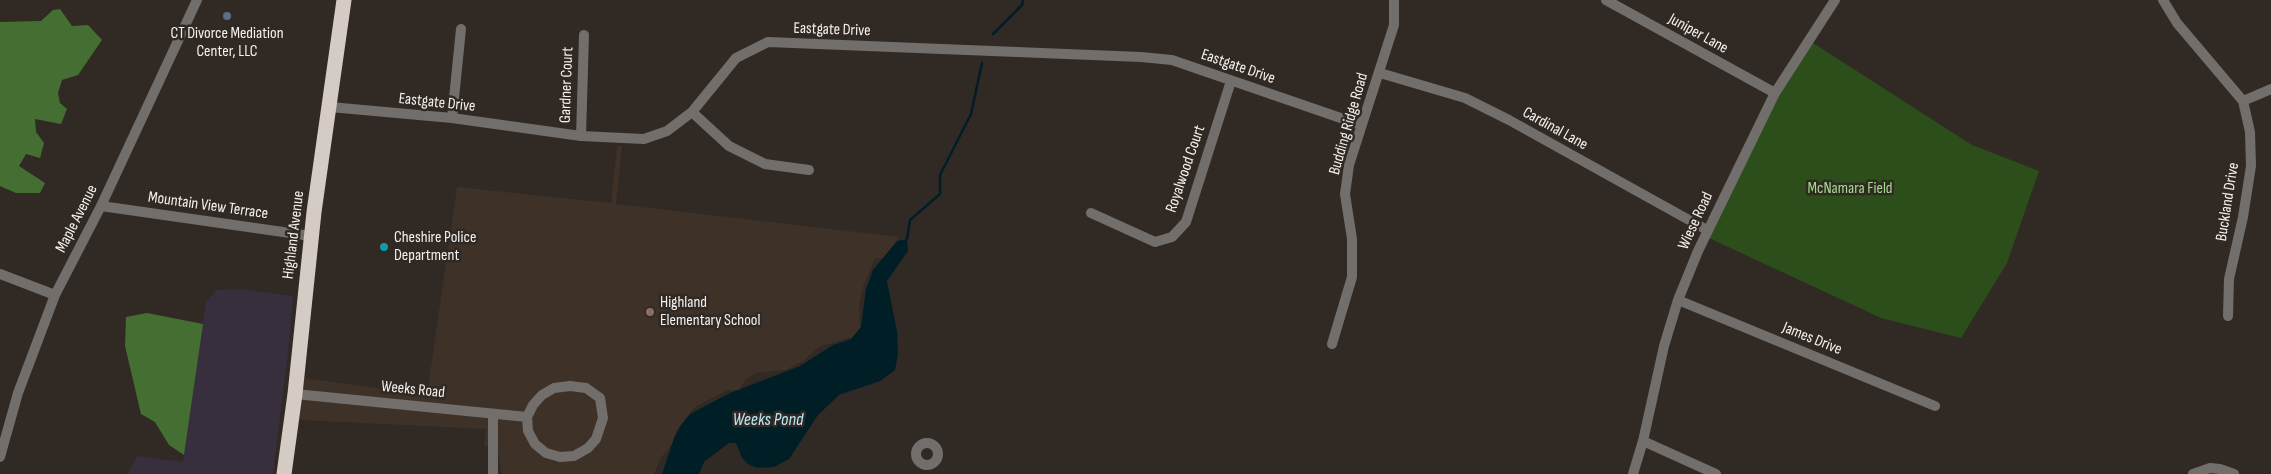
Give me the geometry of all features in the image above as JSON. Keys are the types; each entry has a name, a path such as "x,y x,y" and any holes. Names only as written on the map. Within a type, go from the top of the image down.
{"highway":[{"name":"Highland Avenue","path":"284,474 295,394 311,236 344,0"}],"street":[{"name":"Maple Avenue","path":"0,457 18,393 55,295 101,206 197,0"},
{"name":"Budding Ridge Road","path":"1332,344 1352,277 1352,239 1345,194 1349,165 1394,25 1394,0"},
{"name":"Juniper Lane","path":"1606,0 1775,93"},
{"name":"Wiese Road","path":"1633,474 1643,441 1664,346 1678,300 1707,230 1775,93 1835,0"},
{"name":"Buckland Drive","path":"2163,0 2177,23 2243,100 2250,132 2251,166 2243,217 2228,279 2228,316"},
{"path":"452,118 462,29"},
{"name":"Gardner Court","path":"580,136 584,35"},
{"name":"Eastgate Drive","path":"330,108 452,118 580,136 644,139 668,131 692,112 736,58 768,42 1141,57 1172,60 1361,125"},
{"name":"Cardinal Lane","path":"1380,73 1465,98 1509,120 1707,230"},
{"name":"Royalwood Court","path":"1091,214 1154,242 1172,237 1186,222 1231,81"},
{"path":"2243,100 2271,89"},
{"path":"692,112 729,146 736,150 765,164 809,170"},
{"name":"Mountain View Terrace","path":"101,206 311,236"},
{"path":"0,274 55,295"},
{"name":"James Drive","path":"1678,300 1935,406"},
{"path":"570,386 586,388 600,398 602,418 596,439 588,448 574,456 560,457 546,453 535,444 528,431 527,417 532,405 554,388 570,386"},
{"name":"Weeks Road","path":"295,394 527,417"},
{"path":"493,414 494,474"},
{"path":"1643,441 1716,474"},
{"path":"2193,474 2198,470 2210,468 2234,474"}],"shaded area":[{"name":"Highland Elementary School","path":"617,146 622,146 616,204 899,237 886,259 878,258 874,260 863,287 859,305 860,326 865,337 848,338 819,347 803,361 785,370 755,373 745,380 739,390 728,390 695,407 676,431 672,444 660,459 654,474 502,474 497,446 484,446 486,429 299,420 304,378 427,395 457,187 611,203"},
{"path":"239,289 293,296 273,474 128,474 137,456 183,462 206,302 217,290"}],"green space":[{"path":"60,9 72,26 88,25 102,40 78,75 62,80 58,93 60,103 67,109 61,124 35,119 36,132 44,143 40,158 26,154 19,166 45,183 40,193 16,193 0,186 0,22 41,21 53,10"},
{"name":"McNamara Field","path":"1813,43 1972,145 2039,171 2007,263 1961,338 1881,318 1709,238 1781,92"},
{"path":"147,313 203,324 184,455 169,445 155,422 141,414 125,346 126,317"}],"water":[{"name":"Weeks Pond","path":"907,239 908,251 887,281 897,331 898,354 895,370 880,381 839,395 818,415 789,459 774,467 757,468 748,464 742,458 736,443 729,443 704,462 699,474 662,474 674,438 690,414 730,393 800,366 833,345 851,339 861,327 866,289 873,270 897,241"}],"waterway":[{"path":"993,34 1022,5 1023,0"},
{"path":"907,239 910,220 940,194 940,175 971,114 982,63"}],"place":[{"name":"CT Divorce Mediation Center, LLC","path":"227,16"},
{"name":"Cheshire Police Department","path":"384,247"},
{"name":"Highland Elementary School","path":"650,312"}]}
